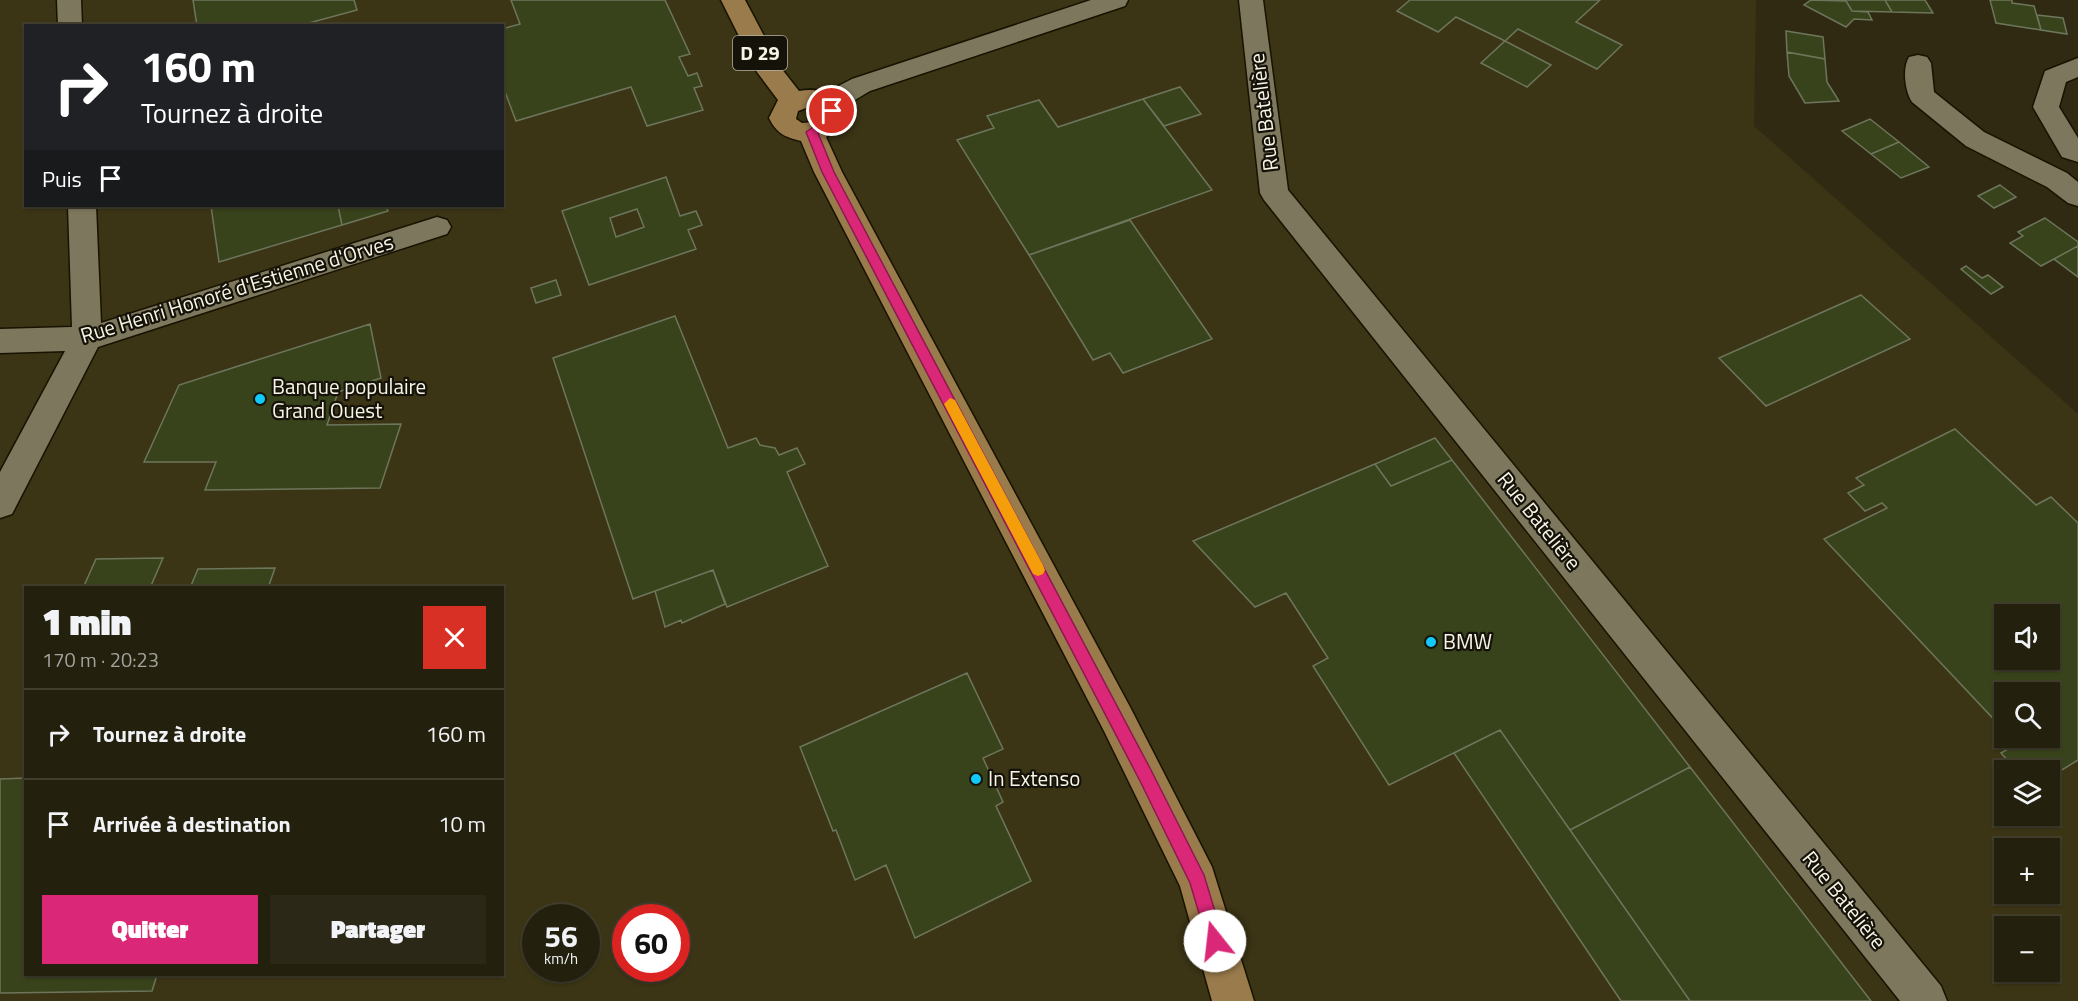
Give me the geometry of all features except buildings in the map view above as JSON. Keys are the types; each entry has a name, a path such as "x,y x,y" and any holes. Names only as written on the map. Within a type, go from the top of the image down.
{"main road":[{"name":"D 29","path":"733,0 770,72 794,102 783,112 785,125 799,132 819,117"},
{"path":"819,117 828,172 1111,709 1198,881 1233,1001"}],"street":[{"path":"69,0 70,24"},
{"path":"819,117 861,85 1116,0"},
{"name":"Rue Batelière","path":"1251,0 1274,193 1926,1001"},
{"path":"1918,63 1921,96 1975,139 2067,188 2075,151 2046,106 2054,77 2078,67"},
{"path":"0,504 87,339 82,207"},
{"name":"Rue Henri Honoré d'Estienne d'Orves","path":"0,341 87,339 437,227"}],"shaded area":[{"path":"0,0 1756,0 1754,126 2078,414 2078,1001 0,1001"}],"slow traffic":[{"path":"950,404 1038,570"}],"place":[{"name":"Banque populaire Grand Ouest","path":"260,399"},
{"name":"BMW","path":"1431,642"},
{"name":"In Extenso","path":"976,779"}],"route":[{"path":"832,111 827,124 811,132 828,172 1145,775 1198,881 1215,941"}]}
